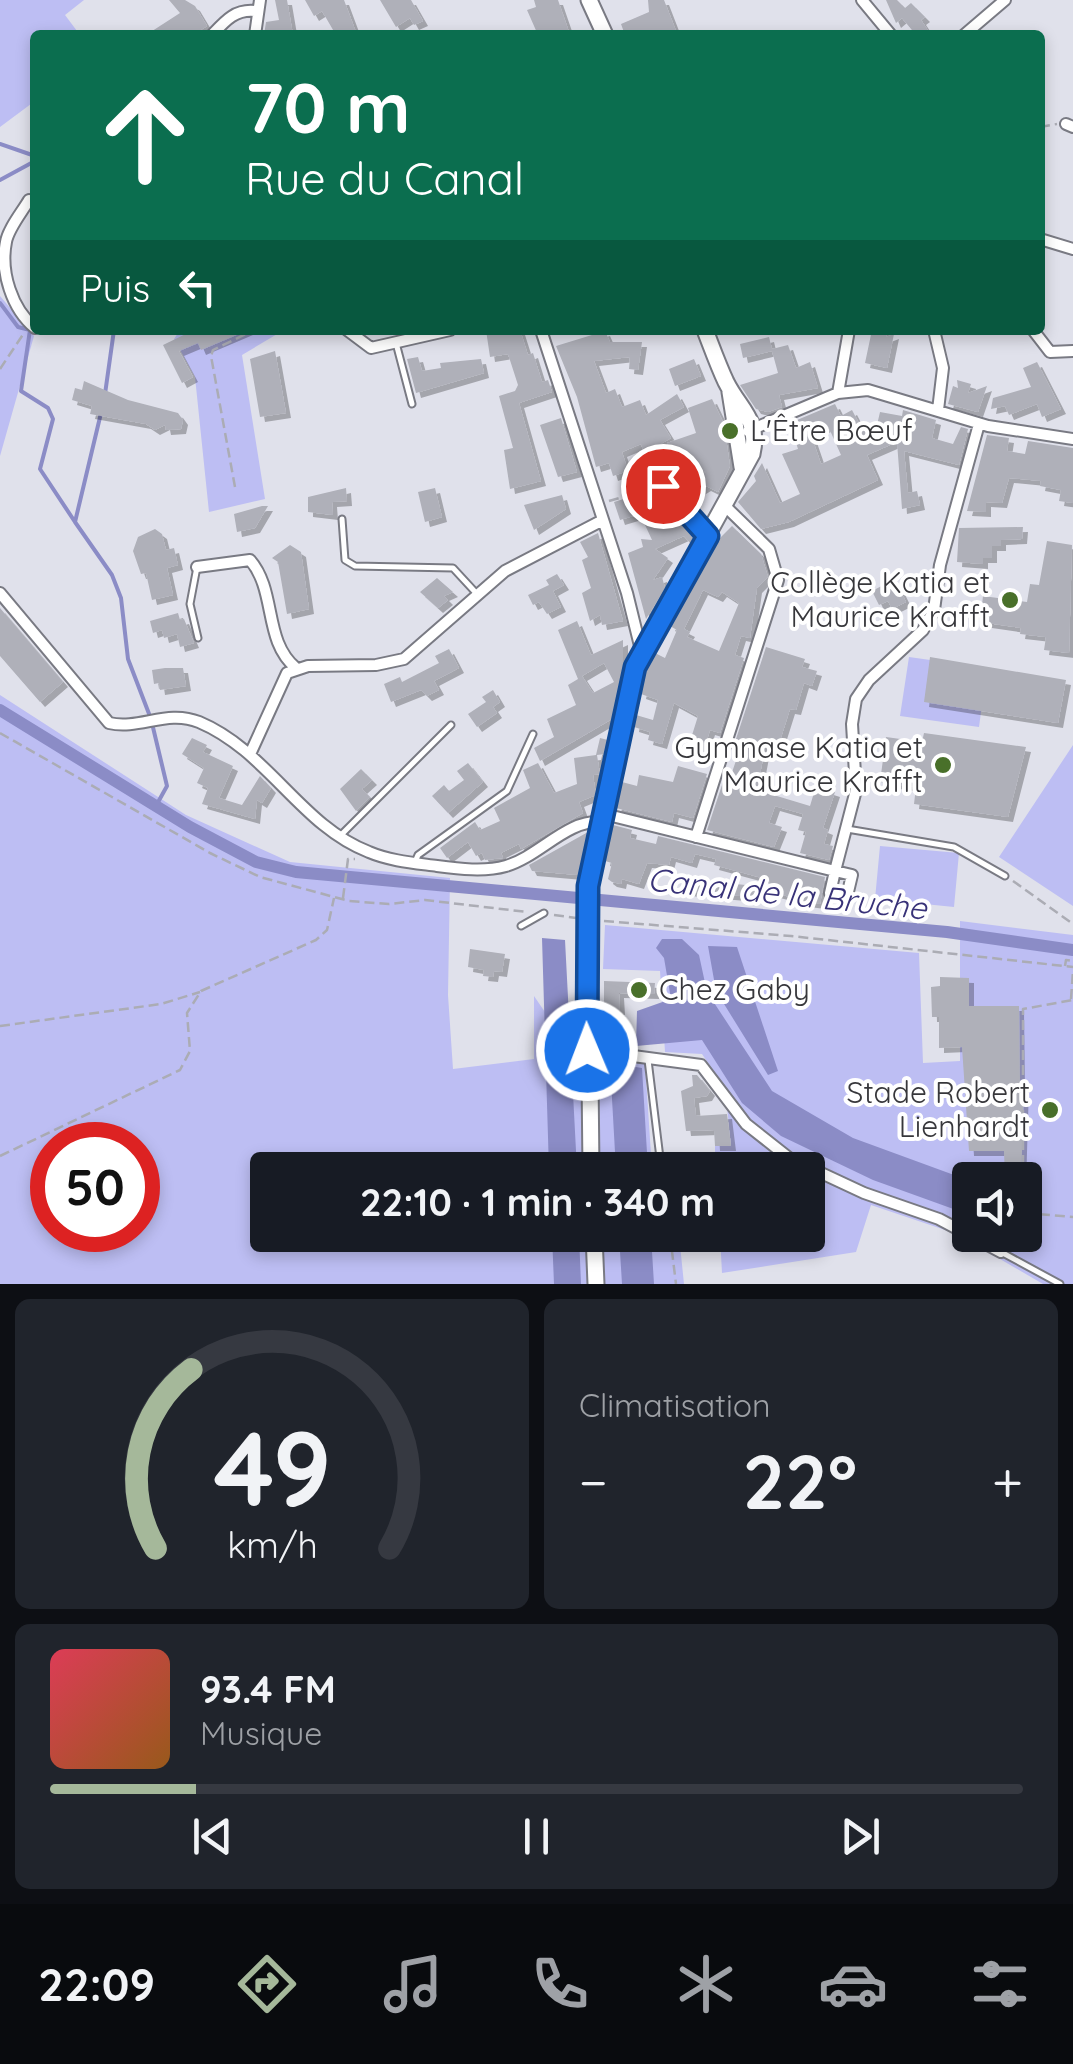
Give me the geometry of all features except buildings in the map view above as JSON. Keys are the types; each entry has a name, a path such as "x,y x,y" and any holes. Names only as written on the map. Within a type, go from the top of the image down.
{"main road":[{"path":"590,0 603,30"},
{"path":"590,1152 588,886 641,650 752,454 747,431 708,335"},
{"path":"595,1252 596,1284"}],"street":[{"path":"862,0 887,30"},
{"path":"970,30 1006,0"},
{"path":"217,30 230,17 257,5 256,30"},
{"path":"29,200 6,240 11,297 30,324"},
{"path":"1045,240 1073,248"},
{"path":"351,335 371,348 429,335"},
{"path":"544,335 641,650"},
{"path":"838,393 848,335"},
{"path":"935,335 943,368 938,410"},
{"path":"1037,335 1050,352 1073,352"},
{"path":"747,431 838,393 878,391 978,424 1073,439"},
{"path":"0,593 109,723 158,716 195,720 252,752 312,814 369,852 415,862 474,868 506,866 585,821 603,818 835,871 856,790 852,724 856,699 869,680 923,630 934,610 944,552 978,424"},
{"path":"649,457 663,486 708,536"},
{"path":"696,838 778,580 769,549 724,506"},
{"path":"252,752 282,679 296,668 404,660 505,571 603,520"},
{"path":"197,567 250,560 260,572 280,648 296,668"},
{"path":"587,1050 702,1065 746,1124 788,1158 864,1194 952,1227"}],"lane":[{"path":"396,343 412,404"},
{"path":"342,519 345,560 355,566 454,568 479,596"},
{"path":"197,567 190,604 198,638"},
{"path":"341,834 451,724"},
{"path":"415,862 418,855 507,791 533,734"},
{"path":"846,829 954,847 1005,876"},
{"path":"521,926 544,914"},
{"path":"647,1058 659,1152"},
{"path":"1002,1252 1060,1284"}],"path":[{"path":"0,368 22,334"},
{"path":"235,487 211,356 246,335"},
{"path":"598,504 663,486"},
{"path":"0,733 238,868 343,900 388,904 425,900 1073,969 1072,1000 1023,1009 1023,1162"},
{"path":"343,900 348,863"},
{"path":"1005,876 1073,924"},
{"path":"0,1026 161,1004 201,991 316,940 327,930 334,896"},
{"path":"1065,966 1066,960 1073,961"},
{"path":"0,1156 180,1070 190,1051 187,1012 201,991"},
{"path":"1042,1214 1073,1217"},
{"path":"672,1252 676,1284"}],"shaded area":[{"path":"0,0 84,0 65,15 76,30 30,30 30,105 0,127"},
{"path":"0,296 34,336 0,456"},
{"path":"177,335 276,335 242,355 265,499 209,512 195,377 174,339"},
{"path":"909,657 987,668 979,727 900,716"},
{"path":"0,695 186,815 290,862 450,878 448,995 453,1069 534,1059 534,996 575,1056 645,1063 651,1152 250,1152 250,1252 681,1252 684,1284 0,1284"},
{"path":"1073,745 1073,906 999,857"},
{"path":"880,846 959,853 954,907 875,899"},
{"path":"960,921 1073,935 1073,1284 1043,1284 988,1252 1042,1252 1042,1162 952,1162 952,1232 871,1205 856,1252 722,1273 721,1252 825,1252 825,1152 715,1152 715,1146 731,1145 725,1088 702,1054 665,1052 660,971 603,969 605,925 919,953 923,1063 960,1061"},
{"path":"542,938 565,940 576,1152 548,1152"},
{"path":"662,939 682,939 699,955 707,992 772,1091 853,1138 952,1174 952,1209 873,1180 825,1157 825,1152 814,1152 781,1136 742,1103 702,1040 636,1046 637,1011 671,999 664,958 656,948"},
{"path":"708,946 737,947 778,1071 768,1075 716,991"},
{"path":"610,1063 642,1068 647,1152 615,1152"},
{"path":"553,1252 580,1252 581,1284 554,1284"},
{"path":"620,1252 652,1252 654,1284 622,1284"}],"waterway":[{"path":"0,144 30,154"},
{"path":"0,180 30,164"},
{"path":"0,303 18,327 30,330 21,391 48,408 53,419 40,469 75,522"},
{"path":"105,394 113,335"},
{"path":"101,413 75,522 112,575 121,598 128,659 151,719 167,786 157,804"},
{"name":"Canal de la Bruche","path":"0,710 190,827 256,862 296,872 947,932 1073,950"}],"place":[{"name":"L'Être Bœuf","path":"730,431"},
{"name":"Collège Katia et Maurice Krafft","path":"1010,600"},
{"name":"Gymnase Katia et Maurice Krafft","path":"943,765"},
{"name":"Chez Gaby","path":"639,990"},
{"name":"Stade Robert Lienhardt","path":"1050,1110"}],"route":[{"path":"587,1050 588,886 635,667 641,650 708,536 663,486"}]}
